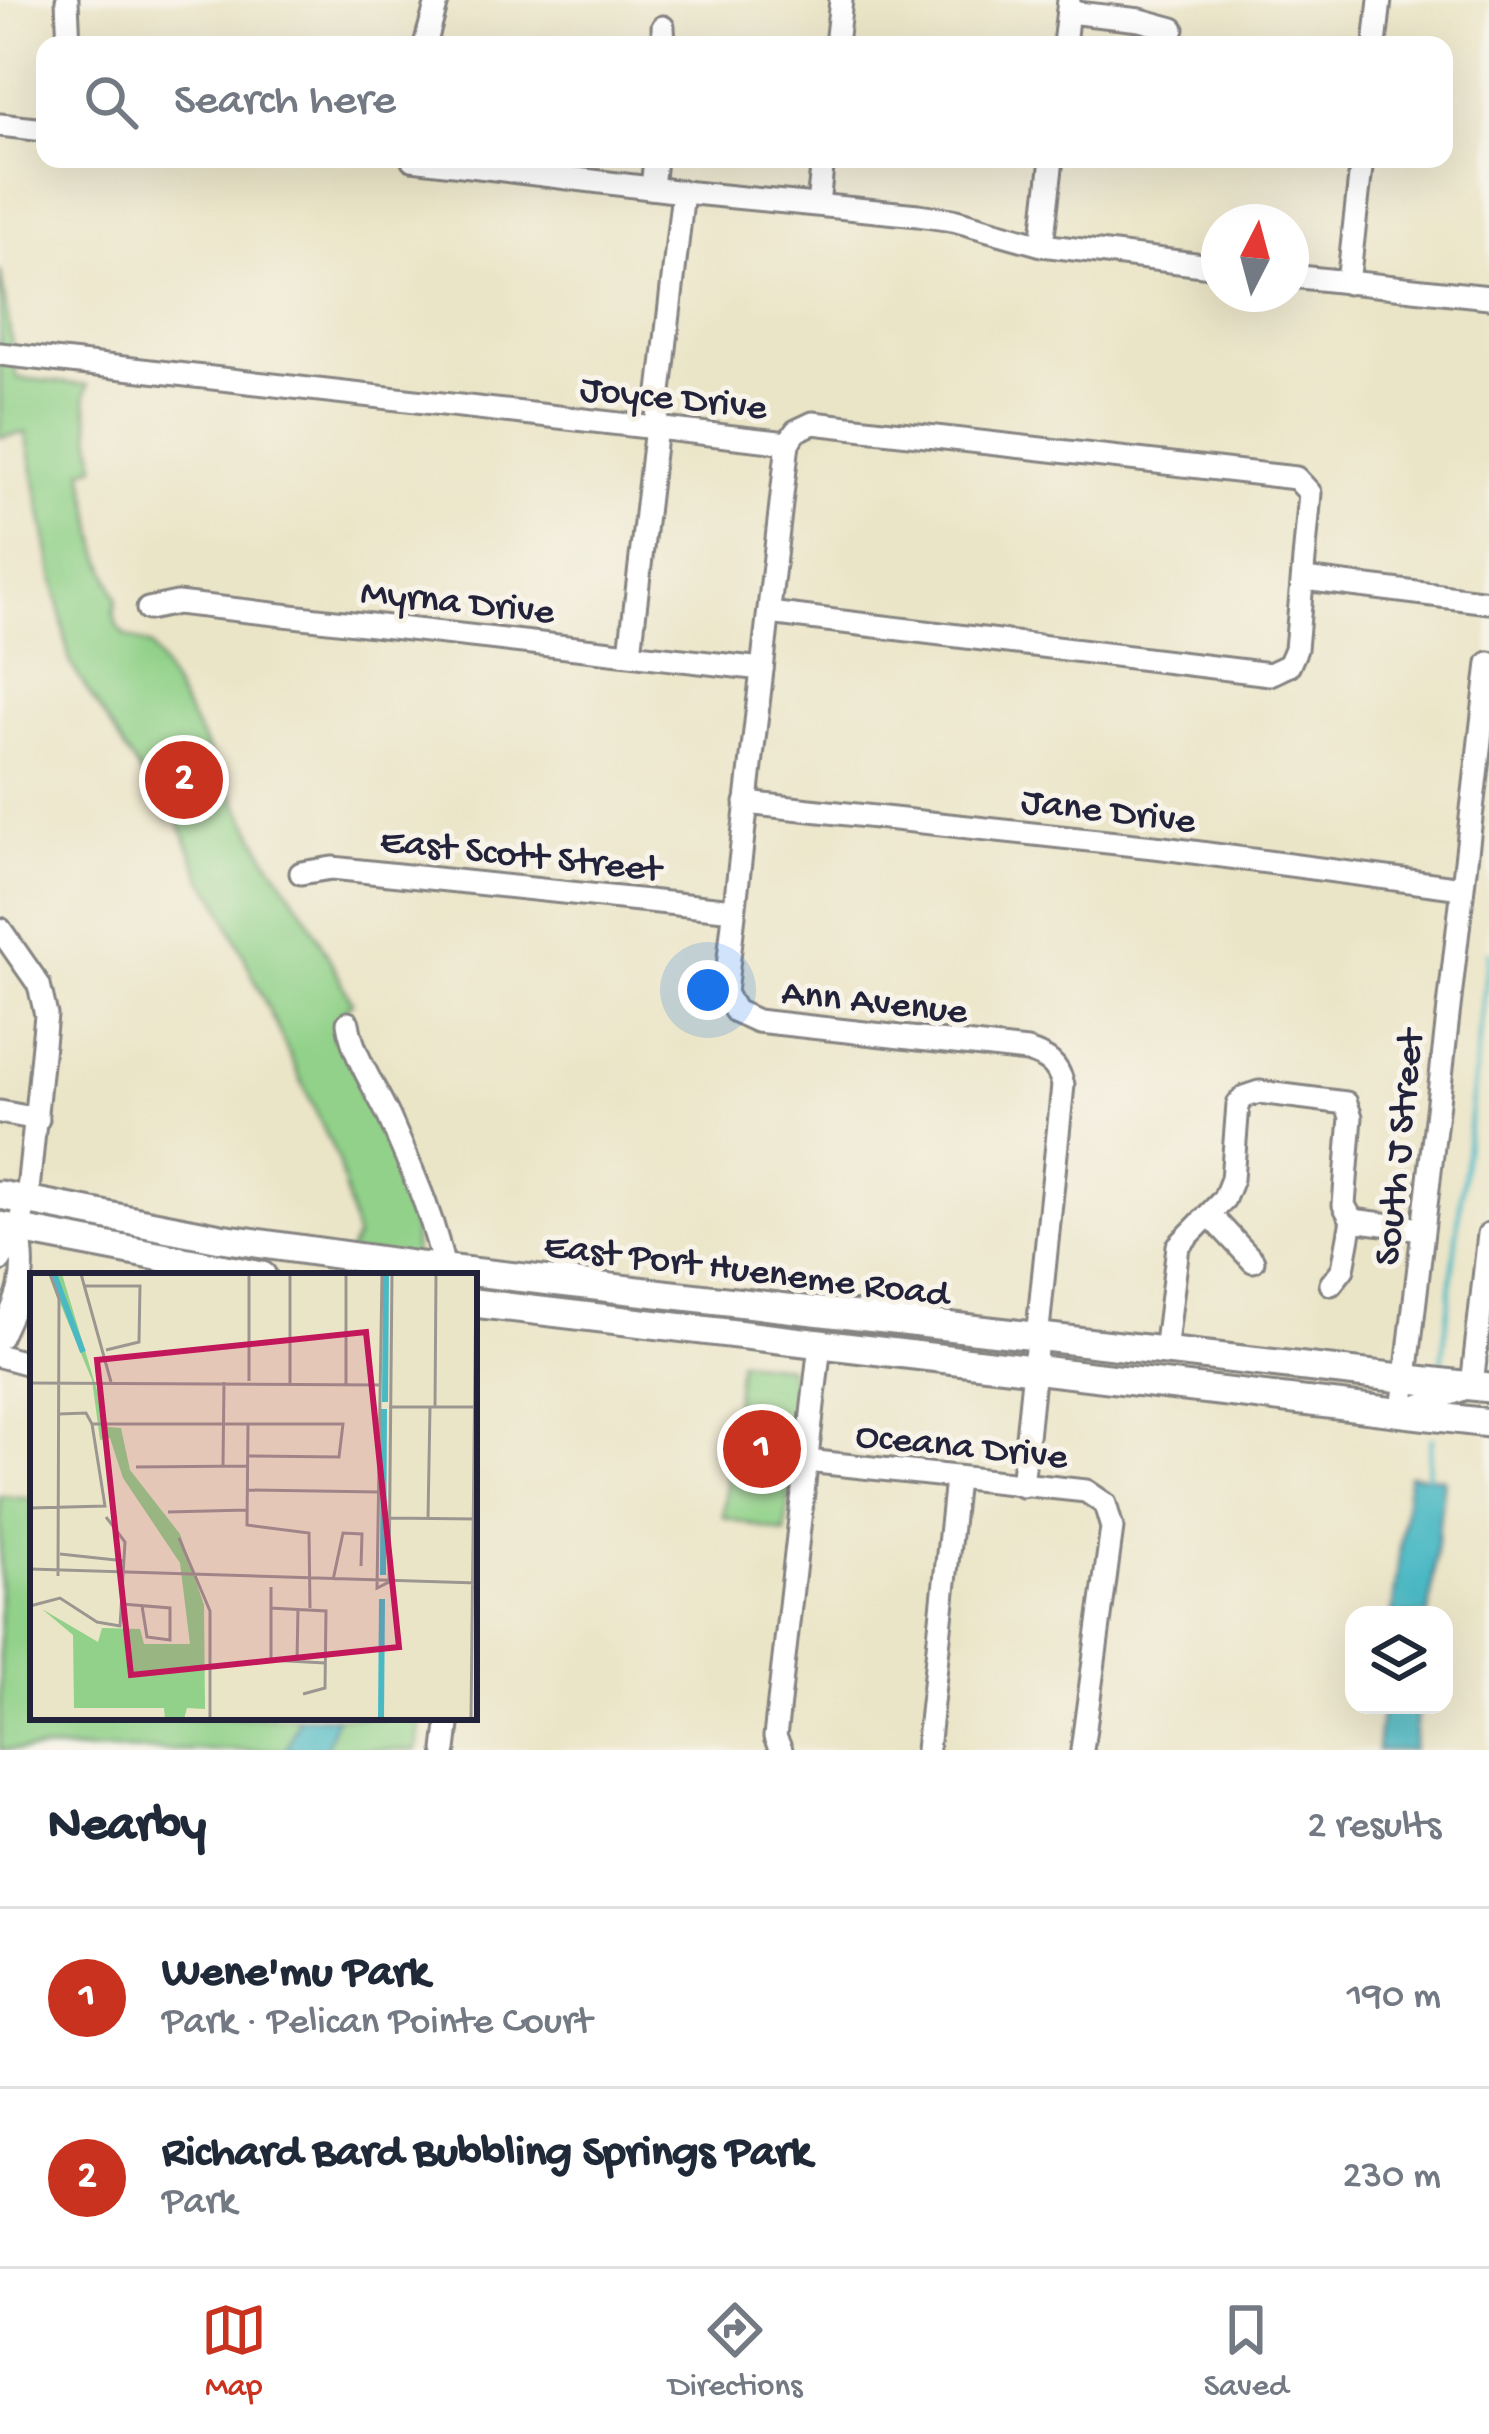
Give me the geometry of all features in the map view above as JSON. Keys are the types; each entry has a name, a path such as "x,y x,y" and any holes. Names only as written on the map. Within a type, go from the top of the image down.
{"main road":[{"name":"East Port Hueneme Road","path":"14,1197 221,1238 444,1273"},
{"path":"9,1228 246,1273"},
{"name":"East Port Hueneme Road","path":"477,1277 1481,1387"},
{"name":"East Port Hueneme Road","path":"477,1304 1485,1420"}],"street":[{"path":"67,0 69,36"},
{"path":"837,36 841,0"},
{"path":"1376,36 1380,0"},
{"path":"428,36 437,2"},
{"path":"1065,36 1069,6 1173,29"},
{"path":"0,125 36,129"},
{"path":"487,168 953,220 1042,245 1201,265"},
{"path":"652,188 654,168"},
{"path":"818,204 822,168"},
{"path":"1042,245 1051,168"},
{"path":"1348,283 1361,168"},
{"path":"630,653 683,192"},
{"path":"1309,278 1489,297"},
{"name":"Joyce Drive","path":"0,354 788,443 796,431 813,423 1296,478 1306,484 1311,502 1304,579"},
{"name":"Ann Avenue","path":"788,443 725,993 735,1011 757,1022 1027,1051 1044,1056 1060,1072 1063,1085 1022,1486"},
{"path":"769,613 1270,674 1294,657 1304,579 1489,602"},
{"name":"Myrna Drive","path":"148,609 177,603 762,669"},
{"name":"South J Street","path":"1402,1412 1489,663"},
{"name":"Jane Drive","path":"746,803 1163,848 1462,888"},
{"name":"East Scott Street","path":"301,873 332,868 734,910"},
{"path":"0,929 33,974 44,999 38,1119 0,1261"},
{"path":"348,1023 350,1038 389,1117 437,1236 444,1273"},
{"path":"1165,1352 1178,1246 1224,1199 1232,1179 1238,1104 1244,1096 1259,1092 1346,1103 1352,1117 1344,1205 1352,1220 1343,1269 1331,1284"},
{"path":"0,1112 38,1119"},
{"path":"1210,1216 1253,1261"},
{"path":"1352,1220 1423,1229"},
{"path":"0,1337 26,1261 9,1228"},
{"path":"1402,1412 1481,1387 1489,1234"},
{"path":"780,1749 775,1737 820,1344"},
{"path":"0,1356 30,1364"},
{"name":"Oceana Drive","path":"807,1462 1086,1491 1105,1504 1112,1528 1082,1750"},
{"path":"927,1750 956,1479"},
{"path":"445,1750 449,1720"}],"green space":[{"path":"0,269 17,378 88,385 85,395 96,466 83,470 99,550 117,599 117,626 126,636 151,646 352,1002 339,1016 344,1038 409,1192 415,1273 339,1273 356,1237 338,1160 178,820 168,818 70,663 26,433 0,437"},
{"path":"739,1361 787,1366 791,1381 802,1381 785,1533 723,1517"},
{"path":"0,1496 30,1499 30,1720 421,1720 417,1750 0,1750"}],"water":[{"path":"1409,1475 1444,1478 1430,1606 1393,1606"},
{"path":"1381,1714 1417,1714 1413,1750 1377,1750"},
{"path":"298,1720 335,1720 326,1750 286,1750"}],"waterway":[{"path":"1442,1362 1489,951"},
{"path":"1427,1480 1432,1438"}],"place":[{"name":"Richard Bard Bubbling Springs Park","path":"184,780"},
{"name":"Wene'mu Park","path":"762,1449"}]}
